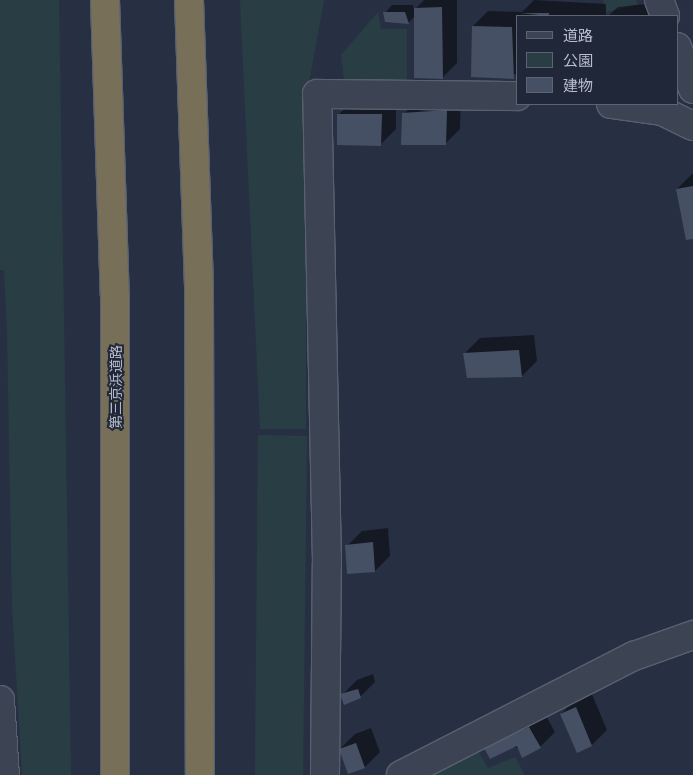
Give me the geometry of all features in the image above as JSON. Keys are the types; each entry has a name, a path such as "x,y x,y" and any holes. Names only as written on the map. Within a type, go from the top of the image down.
{"highway":[{"name":"第三京浜道路","path":"105,0 115,295 115,775"},
{"path":"189,0 198,288 200,775"}],"street":[{"path":"659,0 665,15"},
{"path":"678,50 693,90"},
{"path":"325,775 328,562 317,94 516,96"},
{"path":"618,105 662,111 693,126"},
{"path":"401,775 634,656 693,635"},
{"path":"0,700 5,775"}],"green space":[{"path":"0,0 59,0 71,775 22,775 12,605 7,329 4,270 0,270"},
{"path":"240,0 324,0 306,100 306,429 260,429"},
{"path":"603,0 636,0 638,5 606,12"},
{"path":"378,12 381,29 407,29 407,80 344,80 341,55"},
{"path":"258,435 307,436 303,775 255,775"},
{"path":"477,749 488,768 515,757 525,775 425,775"}],"building":[{"path":"442,7 443,79 414,78 414,8"},
{"path":"383,12 405,12 409,24 385,22"},
{"path":"520,13 549,13 549,15"},
{"path":"472,26 512,27 514,79 471,77"},
{"path":"447,110 446,145 401,145 402,113"},
{"path":"337,114 382,114 381,146 337,145"},
{"path":"693,186 693,239 686,240 676,189"},
{"path":"519,350 522,377 467,378 463,353"},
{"path":"373,542 375,572 347,574 345,545"},
{"path":"358,689 361,698 344,705 340,694"},
{"path":"576,707 592,746 577,753 560,714"},
{"path":"529,727 541,748 522,758 517,746 490,759 484,748"},
{"path":"356,743 365,768 348,774 339,749"}]}
